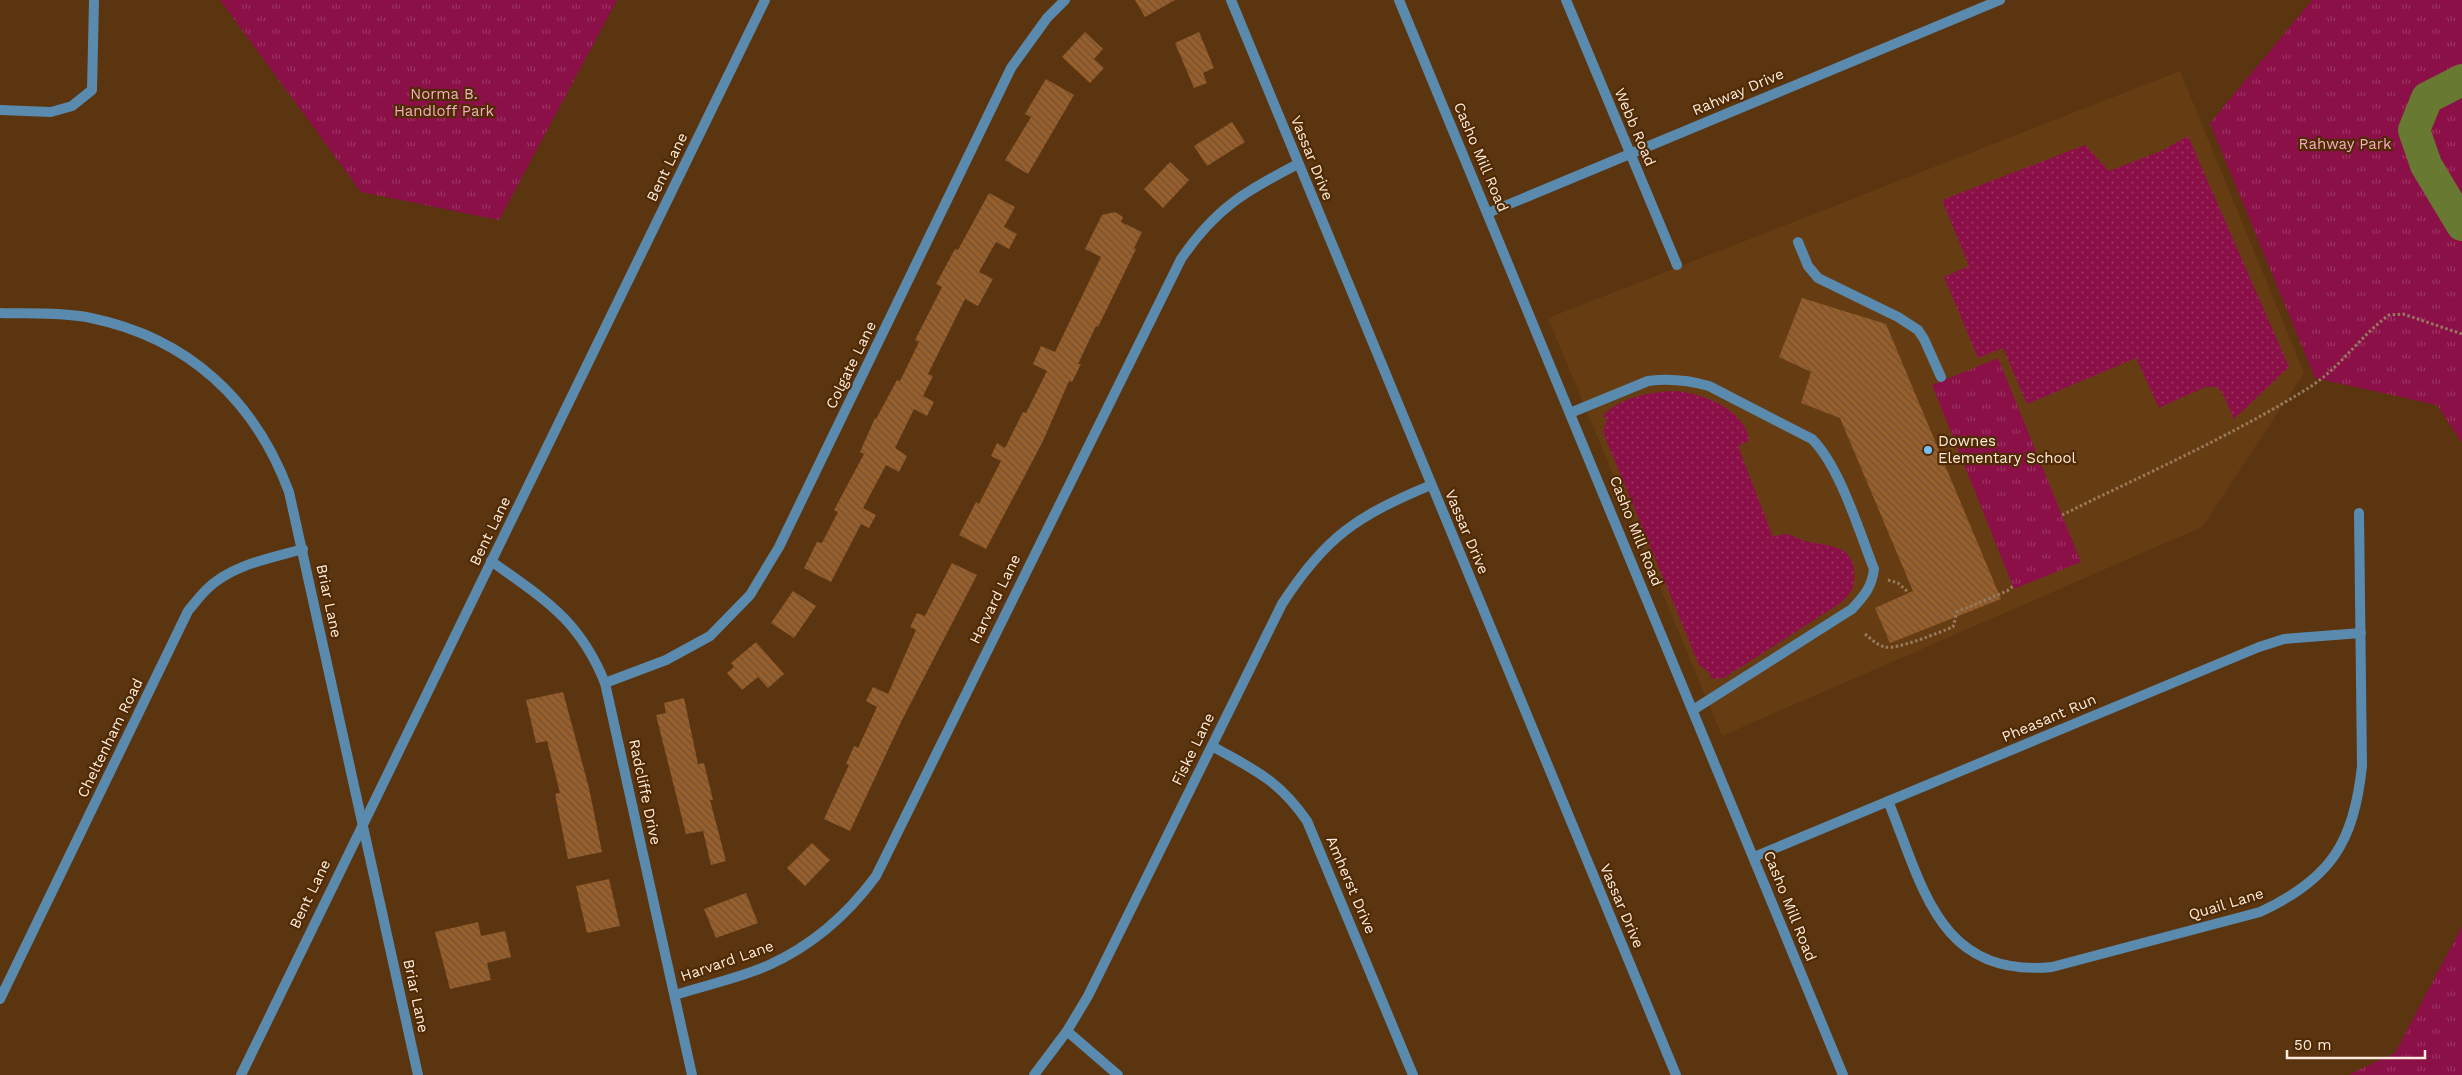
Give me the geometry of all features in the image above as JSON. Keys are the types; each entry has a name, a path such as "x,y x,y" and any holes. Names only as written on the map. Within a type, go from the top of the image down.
{"street":[{"path":"0,110 51,112 72,106 92,90 94,0"},
{"name":"Bent Lane","path":"240,1075 362,821 492,562 765,0"},
{"name":"Colgate Lane","path":"605,683 666,660 710,636 750,595 779,547 1011,68 1047,18 1065,0"},
{"name":"Vassar Drive","path":"1231,0 1676,1075"},
{"name":"Casho Mill Road","path":"1399,0 1843,1075"},
{"name":"Webb Road","path":"1566,0 1677,265"},
{"name":"Rahway Drive","path":"1488,213 2000,0"},
{"name":"Harvard Lane","path":"675,995 768,966 797,951 842,916 861,897 876,876 1181,259 1206,226 1237,198 1298,164"},
{"path":"1798,242 1808,266 1818,278 1898,317 1918,330 1941,377"},
{"name":"Briar Lane","path":"0,313 89,318 119,325 147,335 176,350 204,370 244,409 263,434 278,462 289,492 418,1075"},
{"path":"1570,413 1648,381 1662,379 1692,381 1709,386 1812,439 1823,449 1840,485 1874,569 1873,582 1865,595 1852,609 1693,710"},
{"name":"Fiske Lane","path":"1034,1075 1066,1031 1088,996 1282,604 1299,578 1335,538 1357,520 1385,504 1431,485"},
{"name":"Quail Lane","path":"1888,802 1930,903 1941,922 1953,938 1970,951 1987,960 2007,967 2030,969 2052,967 2260,912 2290,896 2322,871 2338,850 2351,825 2358,798 2362,766 2360,513"},
{"name":"Cheltenham Road","path":"0,999 188,611 207,589 230,574 256,562 302,549"},
{"name":"Radcliffe Drive","path":"492,562 567,618 583,638 595,658 605,683 692,1075"},
{"name":"Pheasant Run","path":"1754,857 2259,647 2284,639 2361,633"},
{"name":"Amherst Drive","path":"1212,746 1266,776 1283,790 1307,821 1413,1075"},
{"path":"1066,1031 1118,1075"}],"path":[{"path":"2062,514 2232,430 2310,387 2326,375 2389,315 2403,314 2462,334"},
{"path":"1888,580 1898,583 1908,593"},
{"path":"1865,634 1875,642 1886,647 1921,639 1953,627 1957,612 2008,591 2013,586"}],"shaded area":[{"name":"Downes Elementary School","path":"2180,71 2304,373 2202,527 1722,736 1548,318"}],"green space":[{"name":"Norma B. Handloff Park","path":"220,0 617,0 499,220 361,192"},
{"name":"Rahway Park","path":"2312,0 2462,0 2462,443 2437,405 2315,378 2210,123"},
{"path":"2188,136 2289,367 2234,419 2222,392 2216,387 2205,387 2159,408 2136,358 2027,404 2003,348 1978,358 1944,277 1969,266 1942,200 2085,145 2109,171 2161,151"},
{"path":"1998,358 2081,562 2014,589 1932,385"},
{"path":"1674,391 1697,395 1719,404 1730,410 1745,427 1749,438 1747,442 1738,446 1773,537 1787,534 1805,541 1837,548 1846,553 1854,567 1854,584 1842,602 1724,678 1711,679 1710,673 1699,665 1603,432 1607,419 1603,416 1618,404 1645,394"},
{"path":"2462,926 2462,1075 2348,1075 2395,1053"}],"building":[{"path":"1135,0 1175,0 1145,17"},
{"path":"1085,32 1103,49 1094,59 1104,68 1090,83 1062,57"},
{"path":"1199,32 1214,68 1203,73 1207,83 1194,88 1175,43"},
{"path":"1046,79 1074,95 1028,174 1005,160 1031,117 1025,114"},
{"path":"1232,122 1245,142 1207,166 1194,146"},
{"path":"1170,162 1189,180 1163,208 1144,189"},
{"path":"989,193 1015,207 1004,227 1017,234 1009,249 996,242 979,272 993,279 978,306 965,299 928,374 933,376 923,396 934,402 927,416 914,409 895,448 907,456 899,472 886,465 863,508 876,515 869,528 861,524 831,582 804,568 817,542 822,543 838,512 834,510 864,454 860,452 875,418 897,380 900,381 919,342 915,340 942,287 936,284 955,249 958,250"},
{"path":"1115,212 1123,217 1121,222 1142,232 1134,248 1136,249 1098,327 1096,326 1078,364 1081,364 1072,382 1069,381 1043,441 986,549 959,535 976,502 979,504 1001,461 991,456 997,443 1005,448 1023,412 1026,413 1047,371 1033,364 1041,346 1055,352 1101,257 1085,249 1102,215"},
{"name":"Downes Elementary School","path":"1802,298 1886,324 2001,599 1890,643 1875,608 1913,591 1840,418 1801,403 1811,372 1779,357"},
{"path":"952,563 977,575 902,720 850,831 824,819 849,765 846,764 854,746 858,748 877,707 866,701 873,687 888,694 916,630 910,627 917,613 925,616"},
{"path":"793,591 816,606 794,638 771,623"},
{"path":"756,642 784,674 768,688 758,677 742,690 727,673 734,667 731,663"},
{"path":"563,692 589,788 602,852 568,859 555,794 560,793 547,741 536,743 526,700"},
{"path":"684,698 698,764 704,763 713,800 710,800 726,861 711,865 703,831 686,834 656,715 666,713 664,703"},
{"path":"812,843 830,860 805,886 787,868"},
{"path":"609,879 620,926 587,933 576,886"},
{"path":"746,893 758,923 716,938 704,909"},
{"path":"478,922 481,936 505,931 511,957 487,963 491,980 450,989 435,932"}],"waterway":[{"path":"2462,80 2427,98 2414,130 2426,165 2462,225"}],"place":[{"name":"Downes Elementary School","path":"1928,450"}]}
